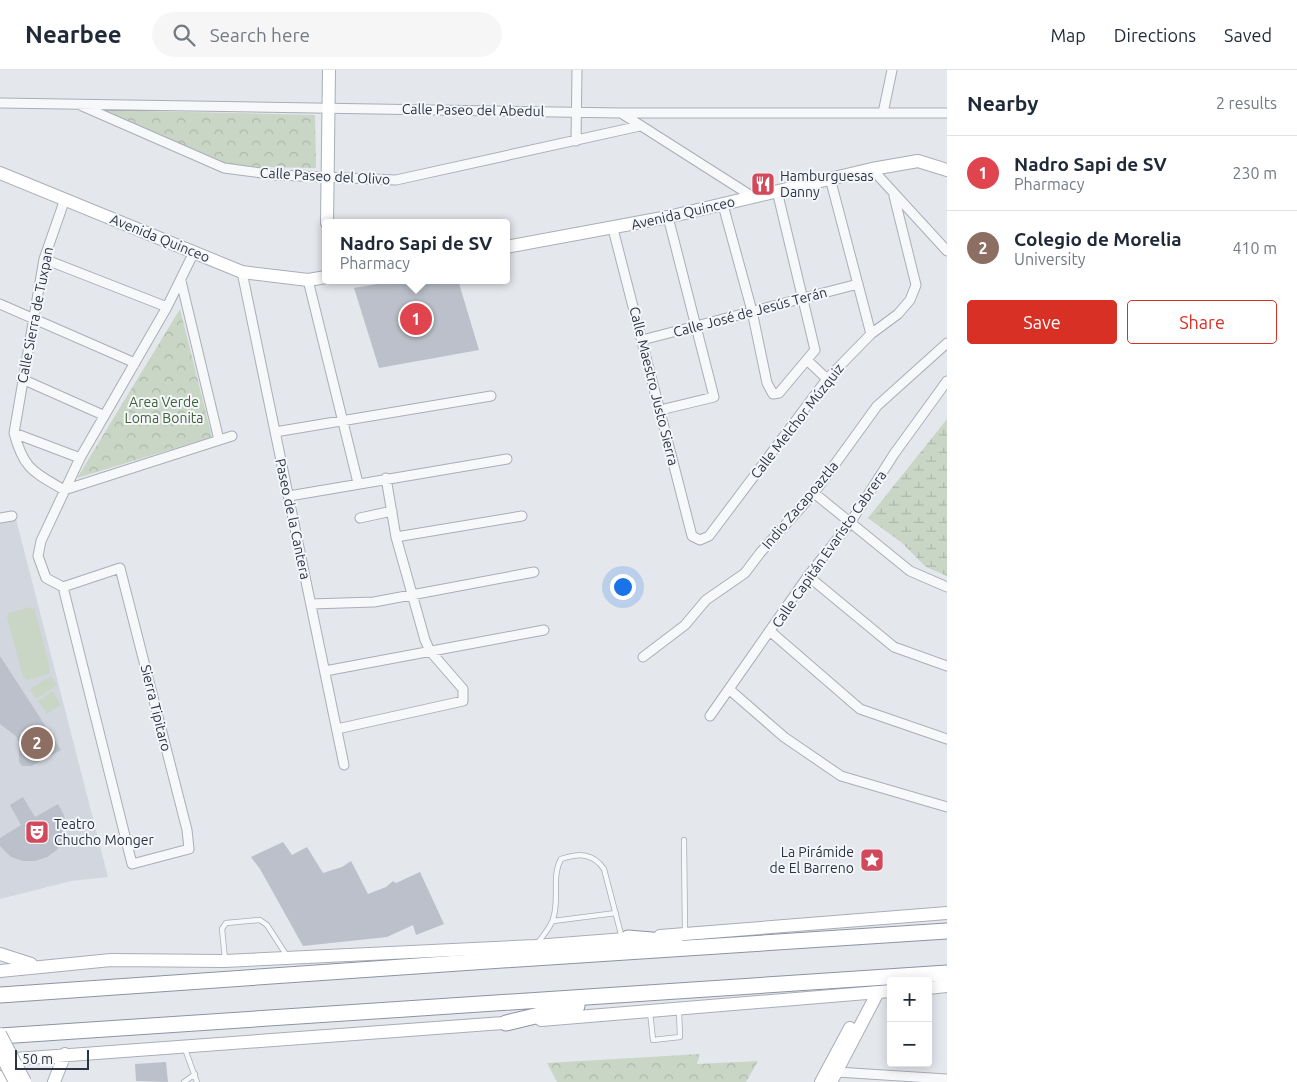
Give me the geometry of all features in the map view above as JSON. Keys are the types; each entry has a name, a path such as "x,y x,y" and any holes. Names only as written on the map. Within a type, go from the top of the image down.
{"highway":[{"path":"0,995 302,972 726,947 947,930"},
{"path":"625,939 726,947"},
{"path":"932,979 947,973"},
{"path":"0,1035 620,996 887,983"},
{"path":"506,1023 620,996"}],"main road":[{"path":"327,219 329,70"},
{"name":"Avenida Quinceo","path":"510,246 668,217 872,169 918,161 947,170"},
{"name":"Avenida Quinceo","path":"0,173 242,272 308,280 322,278"},
{"path":"0,954 28,965 111,960 226,961 535,946 947,913"},
{"path":"0,971 111,960"},
{"path":"932,982 947,986"},
{"path":"0,1060 506,1023 880,992"},
{"path":"834,1077 880,992"},
{"path":"821,1082 880,992"},
{"path":"0,1035 25,1082"},
{"path":"0,1053 15,1082"},
{"path":"54,1082 65,1054"},
{"path":"0,1077 3,1082"}],"street":[{"path":"576,140 577,70"},
{"path":"883,113 892,70"},
{"name":"Calle Paseo del Abedul","path":"0,103 621,113 947,113"},
{"name":"Calle Paseo del Olivo","path":"78,104 224,168 268,174 328,178 396,180 640,126"},
{"path":"621,113 753,197"},
{"path":"872,169 894,196 947,251"},
{"path":"830,178 871,334"},
{"path":"723,204 752,312 767,383 773,394 779,393 815,350 777,191"},
{"name":"Calle Melchor Múzquiz","path":"700,540 709,536 828,379 871,334 898,314 910,300 916,285 894,196"},
{"name":"Calle Sierra de Tuxpan","path":"14,434 44,259 65,199"},
{"path":"660,410 714,397 668,217"},
{"name":"Calle Maestro Justo Sierra","path":"612,228 692,536 700,540"},
{"path":"63,587 46,578 38,556 41,541 80,458 167,307 194,252"},
{"path":"44,259 167,307"},
{"name":"Paseo de la Cantera","path":"242,272 344,765"},
{"path":"308,280 358,483"},
{"path":"181,281 219,440"},
{"name":"Calle José de Jesús Terán","path":"642,340 858,284"},
{"path":"0,304 135,363"},
{"name":"Indio Zacapoaztla","path":"643,657 685,625 706,600 745,574 760,553 814,493 876,406 947,343"},
{"path":"808,360 828,379"},
{"path":"22,379 104,415"},
{"name":"Calle Capitán Evaristo Cabrera","path":"710,716 808,576 850,522 894,454 947,381"},
{"path":"275,432 491,396"},
{"path":"14,434 19,452 29,469 64,490 232,436"},
{"path":"14,434 80,458"},
{"path":"288,496 507,459"},
{"path":"337,729 463,701 463,689 430,651 411,595 396,537 386,478"},
{"path":"814,493 910,571 947,587"},
{"path":"360,518 392,510"},
{"path":"0,518 12,516"},
{"path":"396,537 522,516"},
{"name":"Sierra Tipitaro","path":"120,568 187,830 189,849 132,864 63,587 120,568"},
{"path":"311,604 374,602 534,572"},
{"path":"808,576 894,647 947,666"},
{"path":"325,672 544,630"},
{"path":"770,632 860,709 947,738"},
{"path":"730,690 784,736 841,776 947,807"},
{"path":"834,1077 947,1079"}],"lane":[{"path":"684,840 685,934"},
{"path":"535,946 553,921 556,908 556,868 561,859 573,855 588,856 598,860 601,864 625,939"},
{"path":"553,921 616,913"},
{"path":"226,961 222,929 226,923 232,921 264,922 288,958"},
{"path":"650,1011 653,1040 680,1037 678,1008"},
{"path":"183,1046 198,1082"},
{"path":"184,1082 195,1074"}],"shaded area":[{"path":"16,519 108,877 71,881 0,899 0,521"}],"green space":[{"path":"101,110 315,115 316,168 225,166"},
{"name":"Area Verde Loma Bonita","path":"180,309 212,437 77,478"},
{"path":"947,419 947,576 926,567 901,542 868,518"},
{"path":"30,607 35,610 50,669 49,674 27,680 23,677 7,617 9,613"},
{"path":"51,676 57,685 36,699 30,689"},
{"path":"53,691 61,705 47,714 38,701"},
{"path":"700,1054 697,1064 758,1061 746,1082 557,1082 547,1063"}],"building":[{"path":"378,284 459,284 479,350 379,368 354,288"},
{"path":"0,656 61,750 31,766 22,766 19,762 19,743 16,736 0,724"},
{"name":"Teatro Chucho Monger","path":"23,797 35,817 58,804 64,815 66,827 63,839 57,850 47,857 35,861 23,861 11,857 0,846 0,838 21,825 10,805"},
{"path":"283,842 292,855 307,847 323,873 342,867 351,861 368,894 386,887 393,881 396,883 420,872 444,924 416,935 413,925 387,937 303,946 260,869 251,857"},
{"path":"166,1062 168,1082 136,1081 135,1064"}],"place":[{"name":"Hamburguesas Danny","path":"763,184"},
{"name":"Nadro Sapi de SV","path":"416,319"},
{"name":"Colegio de Morelia","path":"37,743"},
{"name":"Teatro Chucho Monger","path":"37,832"},
{"name":"La Pirámide de El Barreno","path":"872,860"}]}
